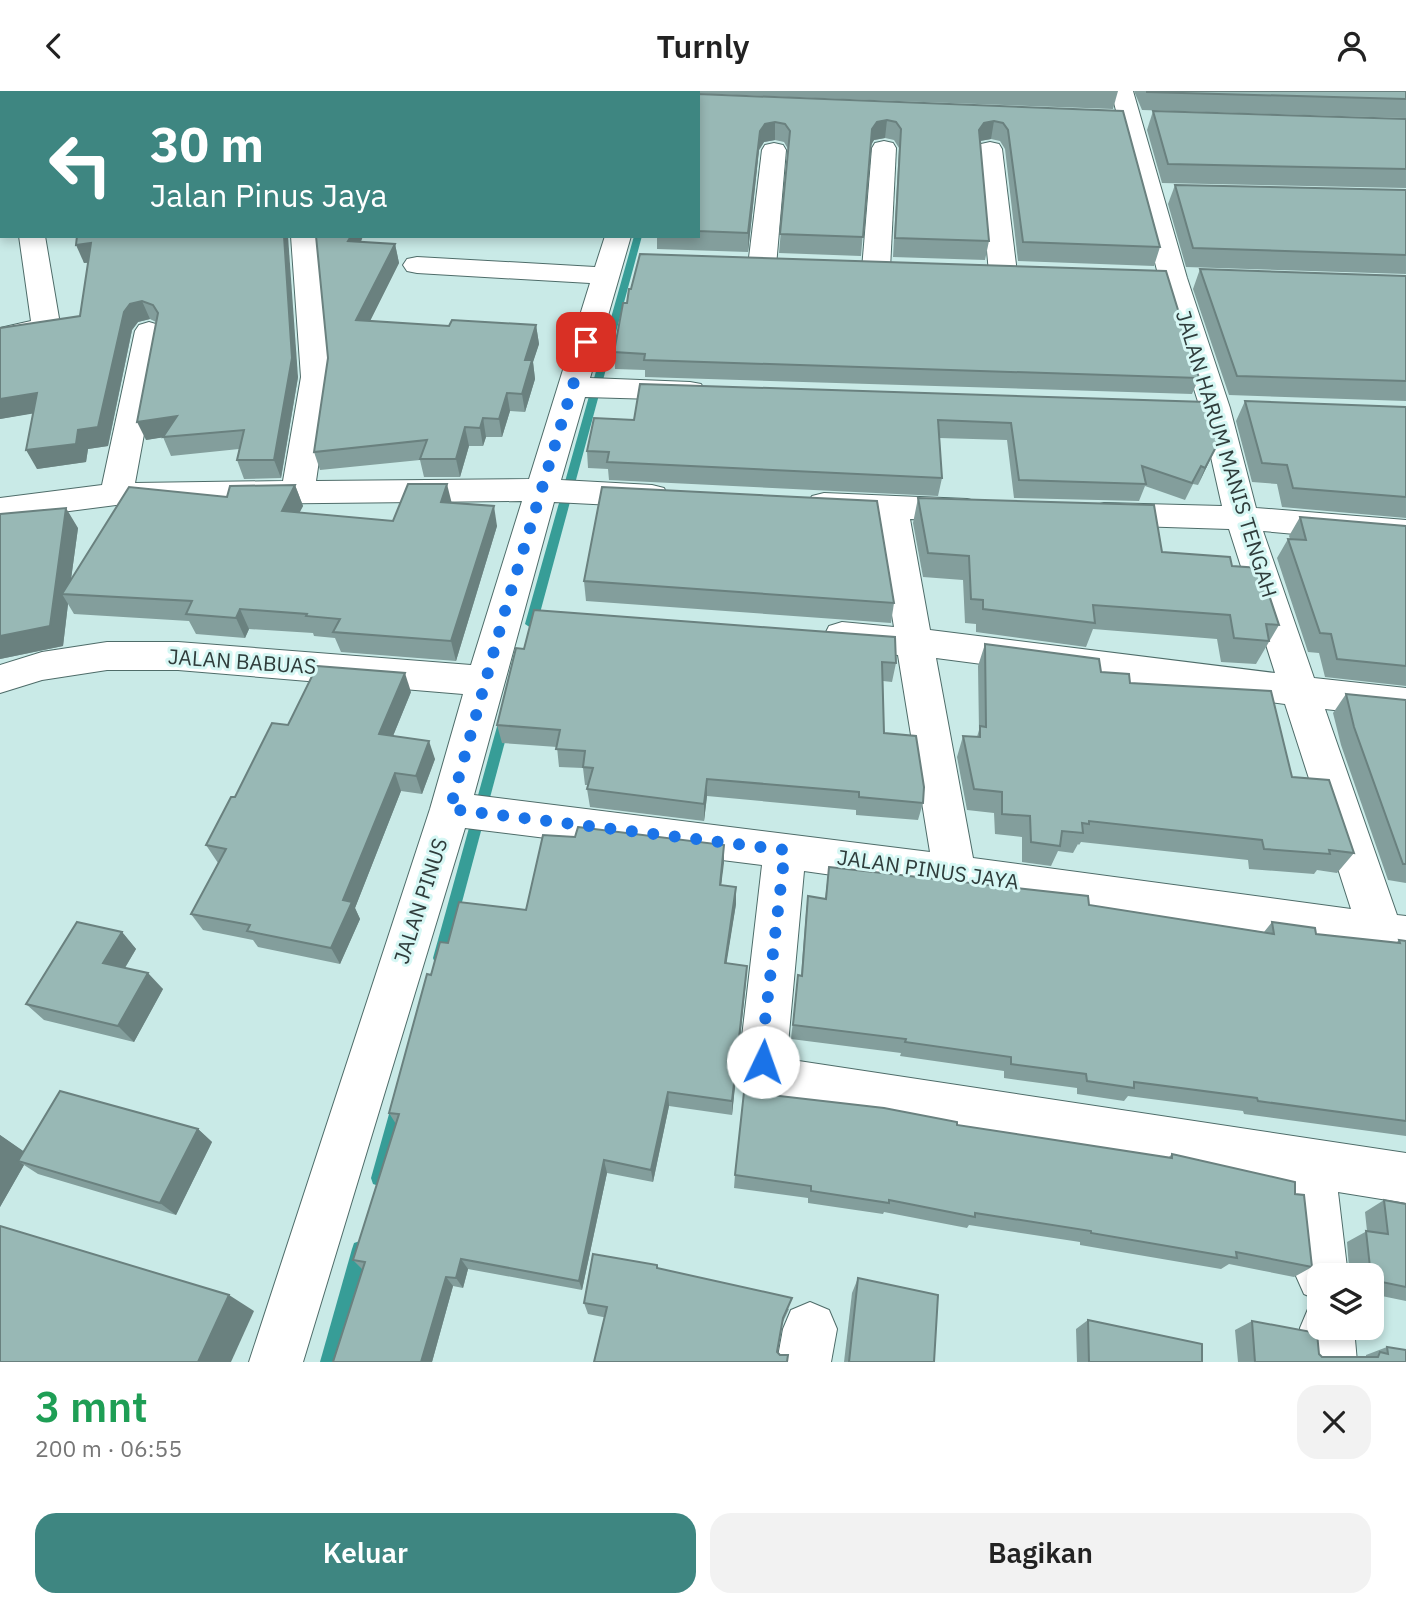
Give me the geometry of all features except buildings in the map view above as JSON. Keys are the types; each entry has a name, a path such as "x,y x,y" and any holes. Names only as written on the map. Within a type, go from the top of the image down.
{"street":[{"name":"JALAN HARUM MANIS TENGAH","path":"1122,91 1150,193 1160,278 1215,408 1242,518 1300,692 1393,935"},
{"path":"1102,119 1157,121"},
{"path":"876,269 884,148"},
{"path":"990,149 1003,273"},
{"path":"735,264 775,266 774,150"},
{"path":"1150,193 1177,194"},
{"path":"0,337 38,330 46,324 32,238"},
{"path":"298,492 316,377 304,238"},
{"path":"417,265 618,258"},
{"name":"JALAN PINUS","path":"276,1362 450,809 485,681 518,612 543,490 572,387 618,258"},
{"path":"1160,278 1201,279"},
{"path":"116,494 149,331"},
{"path":"572,387 722,392"},
{"path":"0,509 116,494 543,490 682,497"},
{"path":"793,503 999,511"},
{"path":"891,508 955,874"},
{"path":"1080,513 1242,518 1406,532"},
{"path":"805,633 914,641 1300,692 1406,703"},
{"name":"JALAN BABUAS","path":"0,679 41,666 107,656 178,656 485,681"},
{"name":"JALAN PINUS JAYA","path":"450,809 785,850 1393,935"},
{"path":"785,850 762,1047 763,1062 773,1076 788,1082 1406,1178"},
{"path":"1310,1163 1321,1263"},
{"path":"1328,1340 1330,1362"}],"waterway":[{"path":"531,624 637,238"},
{"path":"440,958 504,723"},
{"path":"379,1178 399,1107"},
{"path":"329,1362 360,1249"}],"route":[{"path":"586,342 505,611 450,809 785,850 762,1047 763,1062"}]}
